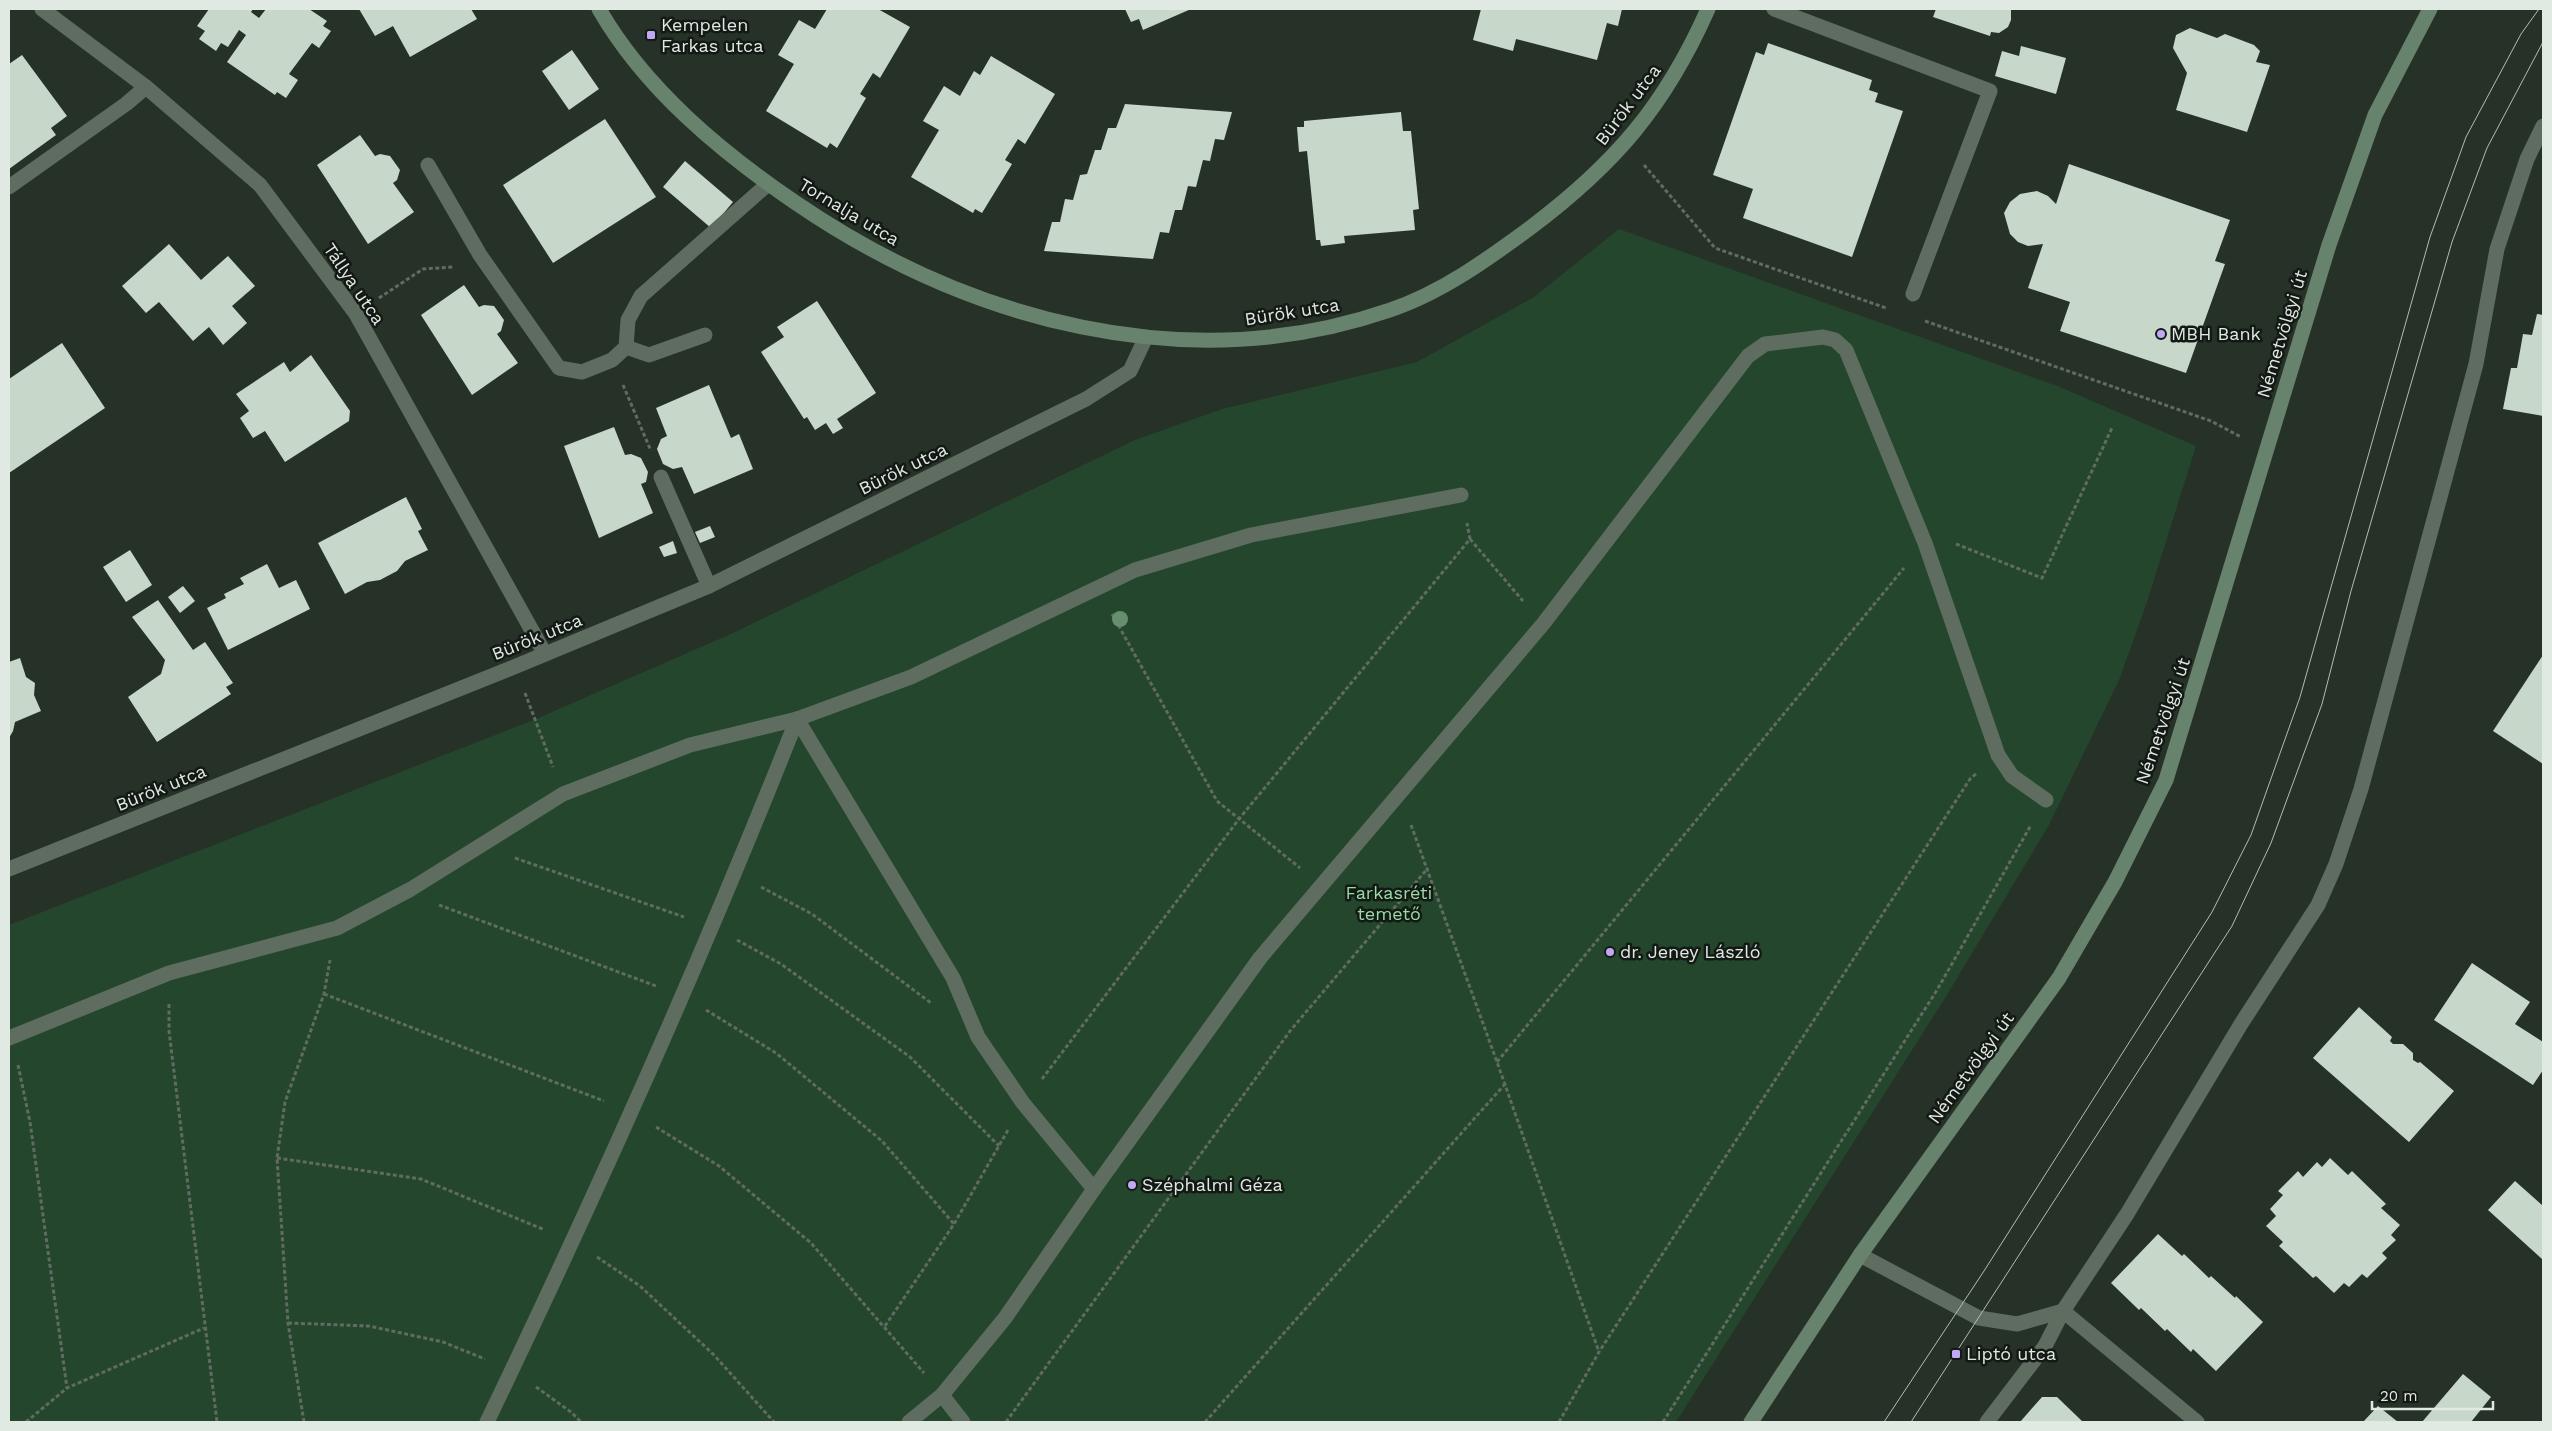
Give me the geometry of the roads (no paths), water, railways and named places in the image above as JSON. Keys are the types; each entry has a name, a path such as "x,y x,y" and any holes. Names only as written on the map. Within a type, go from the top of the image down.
{"street":[{"name":"Tállya utca","path":"42,9 146,87 260,184 356,314 545,654"},
{"name":"Tornalja utca","path":"599,9 637,63 672,102 712,139 768,184 823,222 880,254 923,275 1010,308 1094,330 1146,337"},
{"name":"Bürök utca","path":"9,869 514,667 709,586 1086,399 1130,371 1146,337 1217,342 1273,337 1325,328 1393,310 1448,284 1548,215 1590,180 1626,144 1664,93 1695,38 1708,9"},
{"path":"1774,9 1990,91 1913,294"},
{"name":"Németvölgyi út","path":"1750,1422 1860,1255 2059,978 2115,882 2166,780 2330,245 2375,115 2430,9"},
{"path":"9,187 126,104 146,87"},
{"path":"1987,1422 2045,1346 2064,1311 2127,1214 2241,1024 2318,905 2336,864 2361,789 2476,364 2497,249 2528,159 2543,126"},
{"path":"428,165 480,254 559,368 582,372 612,360 626,347 628,320 641,296 768,184"},
{"path":"626,347 649,356 705,335"},
{"path":"909,1422 942,1395 1004,1318 1260,958 1395,801 1543,624 1748,356 1765,344 1823,337 1835,340 1846,350 1925,543 1998,755 2012,776 2046,800"},
{"path":"662,477 709,586"},
{"path":"10,1037 169,973 337,928 410,888 563,794 690,745 797,719 911,677 1136,570 1251,534 1461,495"},
{"path":"487,1422 574,1241 736,873 797,719"},
{"path":"797,719 952,978 978,1037 1023,1103 1094,1189"},
{"path":"1860,1255 1979,1318 2017,1324 2064,1311"},
{"path":"2064,1311 2197,1422"},
{"path":"942,1395 963,1422"}],"tram line":[{"path":"1884,1422 1984,1271 2212,912 2251,835 2300,697 2430,237 2466,137 2521,34 2539,9"},
{"path":"1911,1422 2232,926 2271,843 2322,704 2351,591 2452,242 2487,148 2543,42"}],"place":[{"name":"Kempelen Farkas utca","path":"651,35"},
{"name":"MBH Bank","path":"2161,334"},
{"name":"dr. Jeney László","path":"1610,952"},
{"name":"Széphalmi Géza","path":"1132,1185"},
{"name":"Liptó utca","path":"1956,1354"}],"park label":[{"name":"Farkasréti temető","path":"1389,903"}]}
